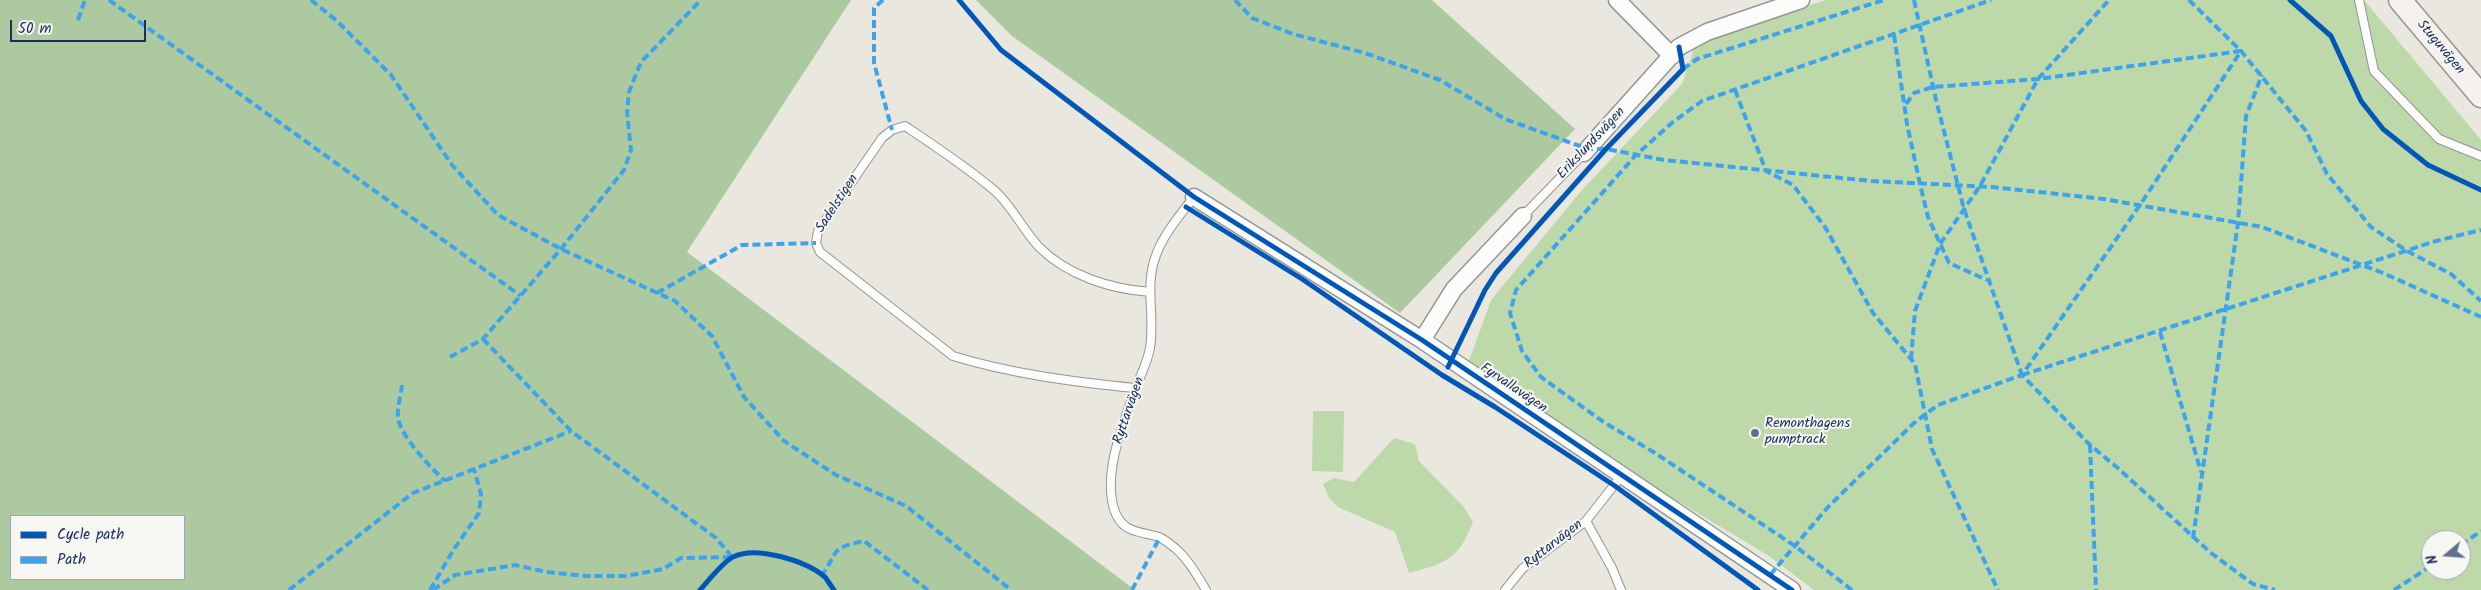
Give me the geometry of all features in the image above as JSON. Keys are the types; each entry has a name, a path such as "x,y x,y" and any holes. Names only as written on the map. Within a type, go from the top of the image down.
{"main road":[{"name":"Stuguvägen","path":"2400,0 2481,96"}],"street":[{"path":"1617,0 1672,56"},
{"name":"Erikslundsvägen","path":"1584,153 1679,47 1707,32 1801,0"},
{"name":"Fyrvallavägen","path":"1194,197 1422,340 1792,590"},
{"name":"Erikslundsvägen","path":"1422,340 1454,289 1524,216"}],"lane":[{"path":"2359,0 2374,71 2439,139 2481,156"},
{"name":"Sadelstigen","path":"1135,388 1065,381 979,364 953,356 820,252 816,243 818,231 882,138 892,130 905,126 996,192 1040,248 1064,265 1098,283 1126,290 1150,292"},
{"name":"Erikslundsvägen","path":"1524,216 1584,153"},
{"name":"Ryttarvägen","path":"1194,197 1156,256 1151,272 1150,346 1146,368 1135,388 1115,456 1112,484 1114,509 1124,525 1138,534 1160,537 1176,548 1188,562 1206,590"},
{"name":"Ryttarvägen","path":"1504,590 1523,568 1586,521 1622,475"},
{"path":"1586,521 1612,568 1620,590"}],"green space":[{"path":"0,0 851,0 687,252 1135,590 0,590"},
{"path":"976,0 1432,0 1575,129 1400,313 1012,36"},
{"path":"1826,0 2364,0 2481,140 2481,590 1814,590 1769,556 1626,470 1469,361 1491,300 1582,190 1682,84 1697,40"},
{"path":"1313,411 1344,411 1343,472 1312,471"},
{"path":"1394,438 1415,444 1419,461 1463,506 1473,522 1462,545 1449,558 1432,566 1409,573 1395,532 1338,507 1329,498 1323,484 1334,478 1354,482"}],"marked path":[{"path":"78,20 85,0"},
{"path":"109,0 521,296"},
{"path":"311,0 337,21 391,75 452,165 498,215 561,249 675,301 712,336 744,397 784,441 836,475 906,506 1011,590"},
{"path":"450,357 483,339 561,249 624,170 631,150 627,112 629,92 641,62 701,0"},
{"path":"883,0 874,8 874,63 892,130"},
{"path":"1235,0 1252,18 1293,34 1365,53 1440,80 1505,119 1588,149 1606,149 1664,160 1871,181 1992,187 2104,199 2262,227 2383,273 2481,317"},
{"path":"1683,69 1697,59 1884,0"},
{"path":"1914,0 1936,100 1964,209 2022,375"},
{"path":"1852,590 1795,546 1655,453 1602,421 1541,377 1522,351 1510,313 1516,290 1636,155 1673,122 1702,101 1991,0"},
{"path":"1911,359 1915,311 1940,244 1980,186 2038,79 2109,0"},
{"path":"2189,0 2241,51 2306,131 2327,174 2371,227 2407,251 2451,274 2481,301"},
{"path":"1894,35 1907,124 1928,217 1949,263 1987,280"},
{"path":"1906,104 1914,93 1933,87 2038,79 2241,51 2140,205 2022,375"},
{"path":"2193,538 2238,223 2246,116 2262,75"},
{"path":"1735,90 1766,171 1793,185 1825,227 1873,313 1915,364 1932,449 1998,590"},
{"path":"2022,375 2436,241 2481,230"},
{"path":"657,293 742,245 816,243"},
{"path":"2160,332 2201,472"},
{"path":"483,339 571,431 716,538 732,557"},
{"path":"1770,575 1828,507 1914,423 1938,405 2022,375 2090,445 2211,553 2253,584 2275,590"},
{"path":"402,385 398,417 404,433 417,451 445,481"},
{"path":"289,590 413,493 571,431"},
{"path":"2090,445 2096,590"},
{"path":"430,590 454,549 479,513 481,494 474,469"},
{"path":"2471,538 2481,531"},
{"path":"1132,590 1160,537"},
{"path":"821,576 835,553 849,544 864,541 928,590"},
{"path":"433,590 455,575 515,565 546,572 585,576 626,576 663,569 681,558 732,557"},
{"path":"2394,590 2421,572"}],"cycle path":[{"path":"959,0 1001,50 1194,197 1422,340 1792,590"},
{"path":"2290,0 2331,36 2361,101 2383,129 2428,165 2481,190"},
{"path":"1448,367 1485,290 1496,273 1606,149 1683,69 1679,47"},
{"path":"1186,207 1302,279 1442,375 1495,407 1615,486 1758,590"},
{"path":"700,590 729,559 743,554 754,553 780,556 806,565 825,577 834,590"}],"place":[{"name":"Remonthagens pumptrack","path":"1755,433"}]}
